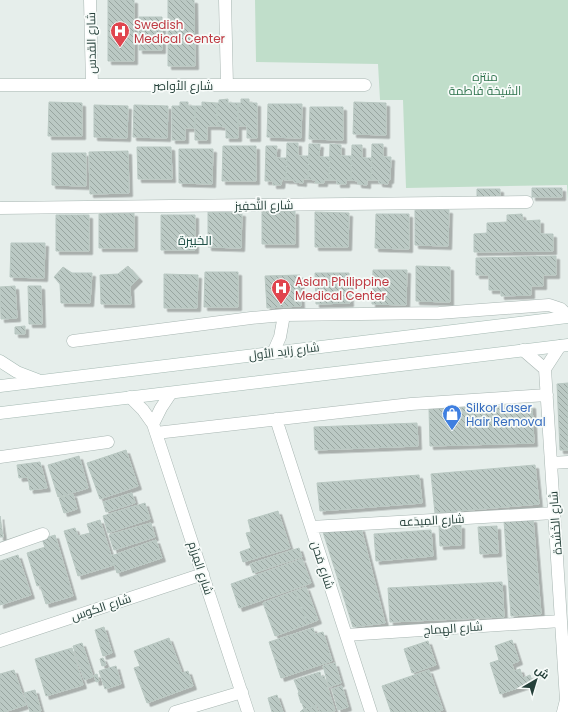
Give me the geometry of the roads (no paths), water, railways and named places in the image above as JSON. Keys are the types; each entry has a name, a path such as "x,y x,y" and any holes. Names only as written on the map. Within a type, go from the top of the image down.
{"street":[{"name":"شارع القدس","path":"90,0 92,85"},
{"path":"225,0 227,85"},
{"name":"شارع الأواصِر","path":"0,85 365,85"},
{"name":"شارع التَّحفِيز","path":"0,208 527,202"},
{"path":"73,341 284,315 439,313 549,305 561,309 568,316"},
{"path":"274,353 280,337 284,315"},
{"name":"شارع زايد الأول","path":"0,386 568,316"},
{"path":"523,350 545,369 564,346"},
{"path":"0,413 564,346"},
{"path":"0,361 17,372 45,381"},
{"name":"شارع الخَشدة","path":"545,369 567,701 564,712"},
{"path":"171,392 161,408 155,429 276,419 411,404 547,395"},
{"name":"شارع المِرزَم","path":"130,398 143,410 155,429 248,712"},
{"name":"شارع مَحن","path":"276,419 371,712"},
{"path":"0,457 108,442"},
{"path":"551,463 568,462"},
{"name":"شارع المِيدَعه","path":"311,527 554,513"},
{"path":"0,549 44,534"},
{"name":"شارع الكوس","path":"0,641 202,574"},
{"name":"شارع الهِماج","path":"346,635 561,620"},
{"path":"175,712 242,692"}],"place":[{"name":"Swedish Medical Center","path":"120,48"},
{"name":"Asian Philippine Medical Center","path":"281,305"},
{"name":"Silkor Laser Hair Removal","path":"452,431"}],"district":[{"name":"الخبيرة","path":"195,240"}],"park label":[{"name":"منتزه الشيخة فاطمة","path":"485,83"}]}
